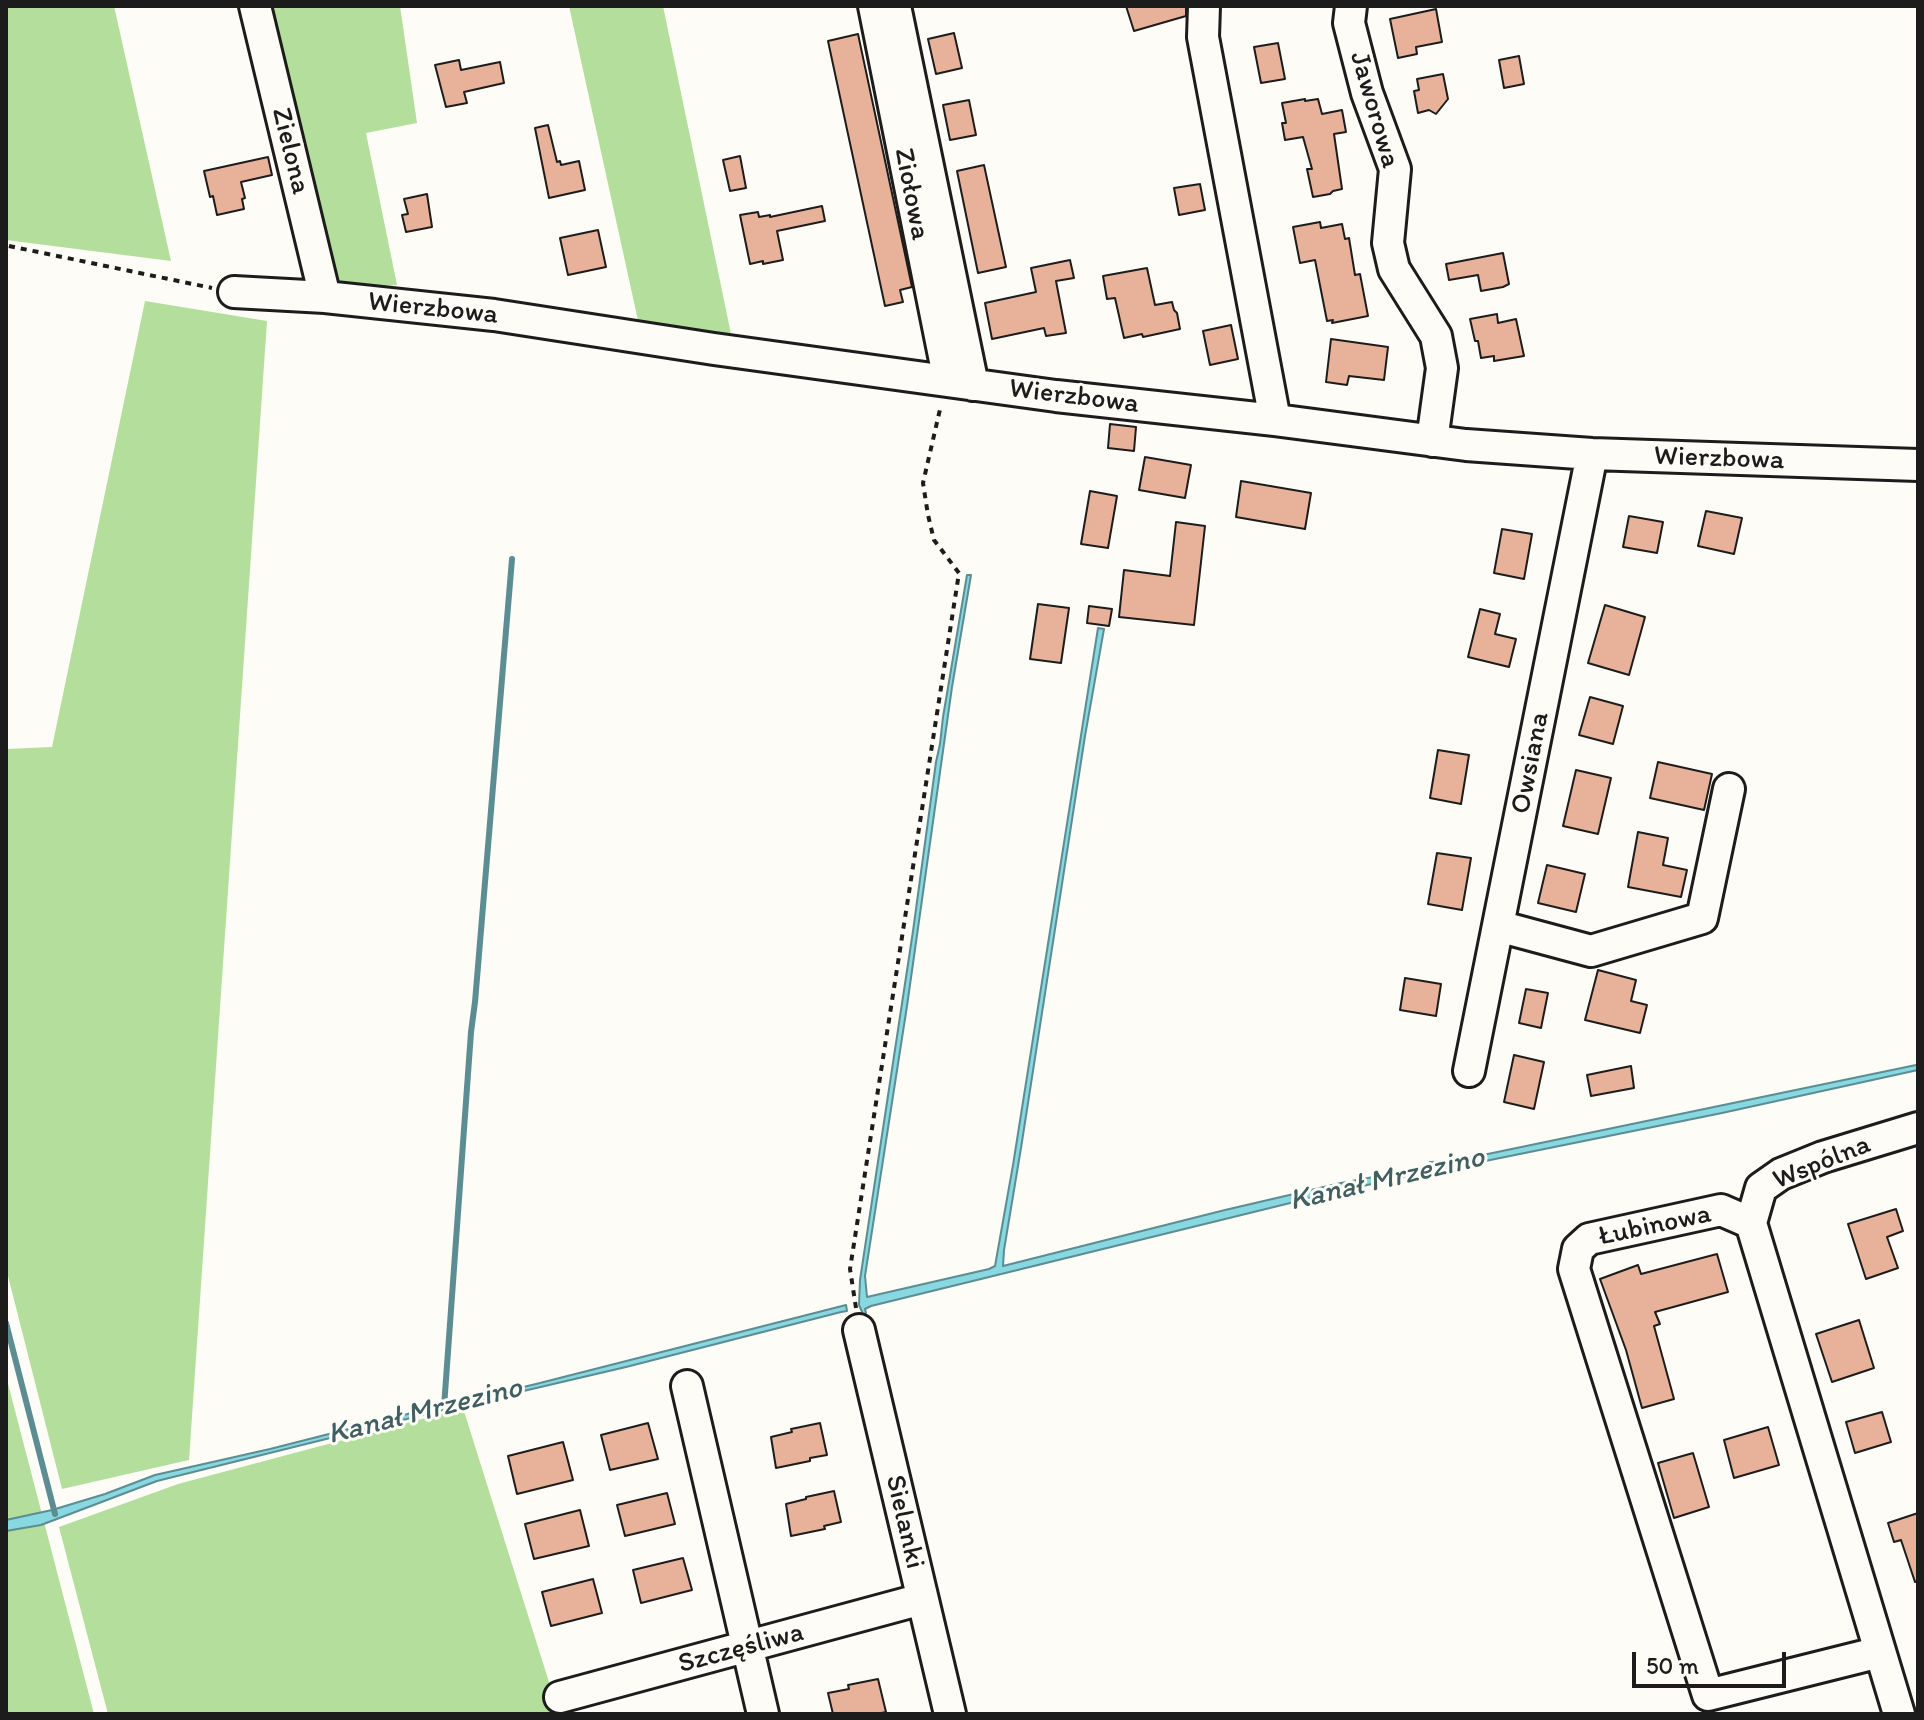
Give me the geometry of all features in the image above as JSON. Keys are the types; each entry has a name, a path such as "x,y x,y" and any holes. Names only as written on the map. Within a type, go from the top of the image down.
{"street":[{"name":"Zielona","path":"255,6 325,297"},
{"name":"Ziołowa","path":"874,6 961,383"},
{"path":"895,6 961,383"},
{"path":"1204,6 1203,37 1275,420"},
{"name":"Jaworowa","path":"1351,6 1349,23 1367,93 1395,169 1388,243 1394,269 1436,336 1442,368 1432,441"},
{"name":"Wierzbowa","path":"234,292 325,297 494,315 1056,396 1432,441 1592,454 1918,465"},
{"name":"Owsiana","path":"1469,1071 1592,454"},
{"path":"1498,926 1591,951 1702,918 1729,789"},
{"name":"Wspólna","path":"1751,1223 1761,1188 1781,1174 1823,1157 1918,1128"},
{"name":"Łubinowa","path":"1880,1652 1711,1704 1574,1269 1578,1249 1589,1239 1721,1210 1751,1223 1899,1714"},
{"name":"Sielanki","path":"859,1330 950,1714"},
{"path":"687,1386 763,1714"},
{"name":"Szczęśliwa","path":"560,1697 922,1599"}],"path":[{"path":"9,246 234,292"},
{"path":"859,1330 850,1269 959,573 934,540 923,483 939,410 961,383"}],"green space":[{"path":"6,6 114,6 171,261 6,240"},
{"path":"259,6 400,6 417,123 366,133 397,285 329,290"},
{"path":"569,6 663,6 731,334 639,325"},
{"path":"145,301 267,321 189,1460 62,1489 6,1268 6,749 52,747"},
{"path":"6,1376 94,1714 6,1714"},
{"path":"463,1408 559,1714 108,1714 59,1527 178,1484"}],"water":[{"name":"Kanał Mrzezino","path":"967,575 971,575 865,1276 867,1297 995,1266 1098,628 1104,629 1003,1266 1225,1210 1422,1168 1430,1162 1454,1161 1918,1064 1918,1070 1331,1193 871,1306 863,1314 859,1305 860,1280 936,762"},
{"name":"Kanał Mrzezino","path":"846,1305 847,1311 157,1481 41,1525 6,1531 6,1520 105,1494 155,1475 270,1449 449,1402 536,1384"}],"building":[{"path":"1126,6 1186,6 1186,16 1134,31"},
{"path":"1436,9 1442,42 1416,47 1417,54 1398,58 1390,19"},
{"path":"954,33 962,68 936,74 928,39"},
{"path":"858,34 912,287 900,290 903,302 885,306 828,41"},
{"path":"1278,43 1285,79 1261,83 1254,47"},
{"path":"1519,56 1524,84 1504,88 1499,60"},
{"path":"459,60 461,70 500,62 504,83 464,92 467,103 446,107 435,65"},
{"path":"1443,74 1448,99 1436,114 1429,110 1418,113 1414,91 1419,90 1417,79"},
{"path":"1318,99 1322,114 1342,110 1346,132 1334,134 1342,189 1313,197 1307,169 1312,169 1303,137 1285,140 1282,123 1286,123 1282,103"},
{"path":"969,100 976,135 950,140 943,105"},
{"path":"548,125 557,162 560,161 561,165 579,161 585,190 549,198 535,128"},
{"path":"740,156 746,188 730,191 723,160"},
{"path":"268,157 272,175 241,182 244,209 217,215 204,171"},
{"path":"984,165 1006,267 978,273 957,171"},
{"path":"1200,184 1205,210 1179,215 1174,188"},
{"path":"427,194 432,227 406,232 402,215 408,214 404,199"},
{"path":"822,206 825,221 777,231 783,260 750,264 740,215 758,212 759,217 770,217"},
{"path":"1320,222 1321,228 1342,224 1345,239 1349,238 1355,275 1360,274 1368,316 1332,323 1333,320 1327,321 1315,260 1300,263 1293,227"},
{"path":"598,230 606,267 568,275 560,238"},
{"path":"1503,253 1509,284 1503,287 1481,291 1478,275 1449,280 1446,264"},
{"path":"1070,260 1074,278 1056,281 1066,333 1046,336 1044,328 992,339 985,303 1036,292 1031,268"},
{"path":"1147,268 1155,305 1172,302 1180,329 1124,338 1115,298 1107,299 1103,276"},
{"path":"1497,314 1498,323 1516,319 1524,356 1494,361 1494,356 1481,358 1470,319"},
{"path":"1231,325 1238,359 1210,365 1203,331"},
{"path":"1331,339 1388,347 1384,380 1349,376 1347,385 1326,382"},
{"path":"1110,424 1136,427 1134,451 1108,448"},
{"path":"1145,457 1191,465 1185,498 1139,490"},
{"path":"1241,481 1311,493 1305,529 1236,517"},
{"path":"1090,491 1117,496 1108,548 1081,544"},
{"path":"1706,511 1742,518 1734,554 1698,546"},
{"path":"1629,516 1663,522 1657,553 1623,547"},
{"path":"1176,522 1205,526 1194,625 1119,617 1124,570 1170,576"},
{"path":"1502,529 1532,534 1524,579 1494,573"},
{"path":"1038,604 1069,608 1061,663 1030,659"},
{"path":"1605,605 1645,617 1629,675 1588,663"},
{"path":"1089,606 1112,609 1109,626 1087,623"},
{"path":"1480,609 1500,614 1495,634 1516,639 1509,667 1468,657"},
{"path":"1590,697 1623,706 1613,744 1579,735"},
{"path":"1438,750 1469,755 1461,804 1430,798"},
{"path":"1658,762 1712,774 1704,810 1650,798"},
{"path":"1576,770 1611,778 1598,834 1563,826"},
{"path":"1638,832 1668,838 1663,865 1687,870 1681,897 1628,887"},
{"path":"1437,853 1471,858 1462,910 1428,904"},
{"path":"1547,865 1585,874 1576,912 1538,903"},
{"path":"1598,970 1636,980 1631,1001 1647,1005 1640,1033 1585,1020"},
{"path":"1405,978 1441,984 1436,1016 1400,1010"},
{"path":"1526,989 1548,993 1541,1028 1519,1023"},
{"path":"1514,1055 1544,1062 1534,1109 1504,1102"},
{"path":"1631,1066 1634,1088 1591,1096 1587,1075"},
{"path":"1896,1209 1903,1231 1887,1237 1898,1268 1866,1279 1848,1224"},
{"path":"1717,1254 1728,1292 1655,1312 1660,1324 1654,1326 1674,1399 1642,1408 1626,1350 1600,1279 1638,1265 1641,1274"},
{"path":"1859,1320 1874,1368 1832,1382 1816,1334"},
{"path":"1882,1412 1891,1442 1855,1453 1846,1422"},
{"path":"648,1423 658,1459 610,1470 601,1435"},
{"path":"820,1423 827,1455 776,1468 771,1437"},
{"path":"1768,1427 1779,1465 1734,1478 1724,1440"},
{"path":"563,1442 573,1480 517,1494 508,1456"},
{"path":"1693,1453 1709,1507 1674,1518 1658,1463"},
{"path":"834,1491 841,1522 824,1526 825,1529 791,1536 786,1504"},
{"path":"667,1493 675,1524 625,1536 617,1505"},
{"path":"580,1510 589,1546 534,1559 525,1524"},
{"path":"1918,1513 1918,1581 1915,1582 1901,1540 1894,1542 1888,1523"},
{"path":"683,1558 692,1590 641,1603 633,1570"},
{"path":"593,1579 602,1613 551,1626 542,1592"},
{"path":"878,1679 886,1712 833,1714 828,1693"}],"waterway":[{"name":"Kanał Mrzezino","path":"444,1407 471,1032 512,559"},
{"path":"6,1323 55,1514"}]}
